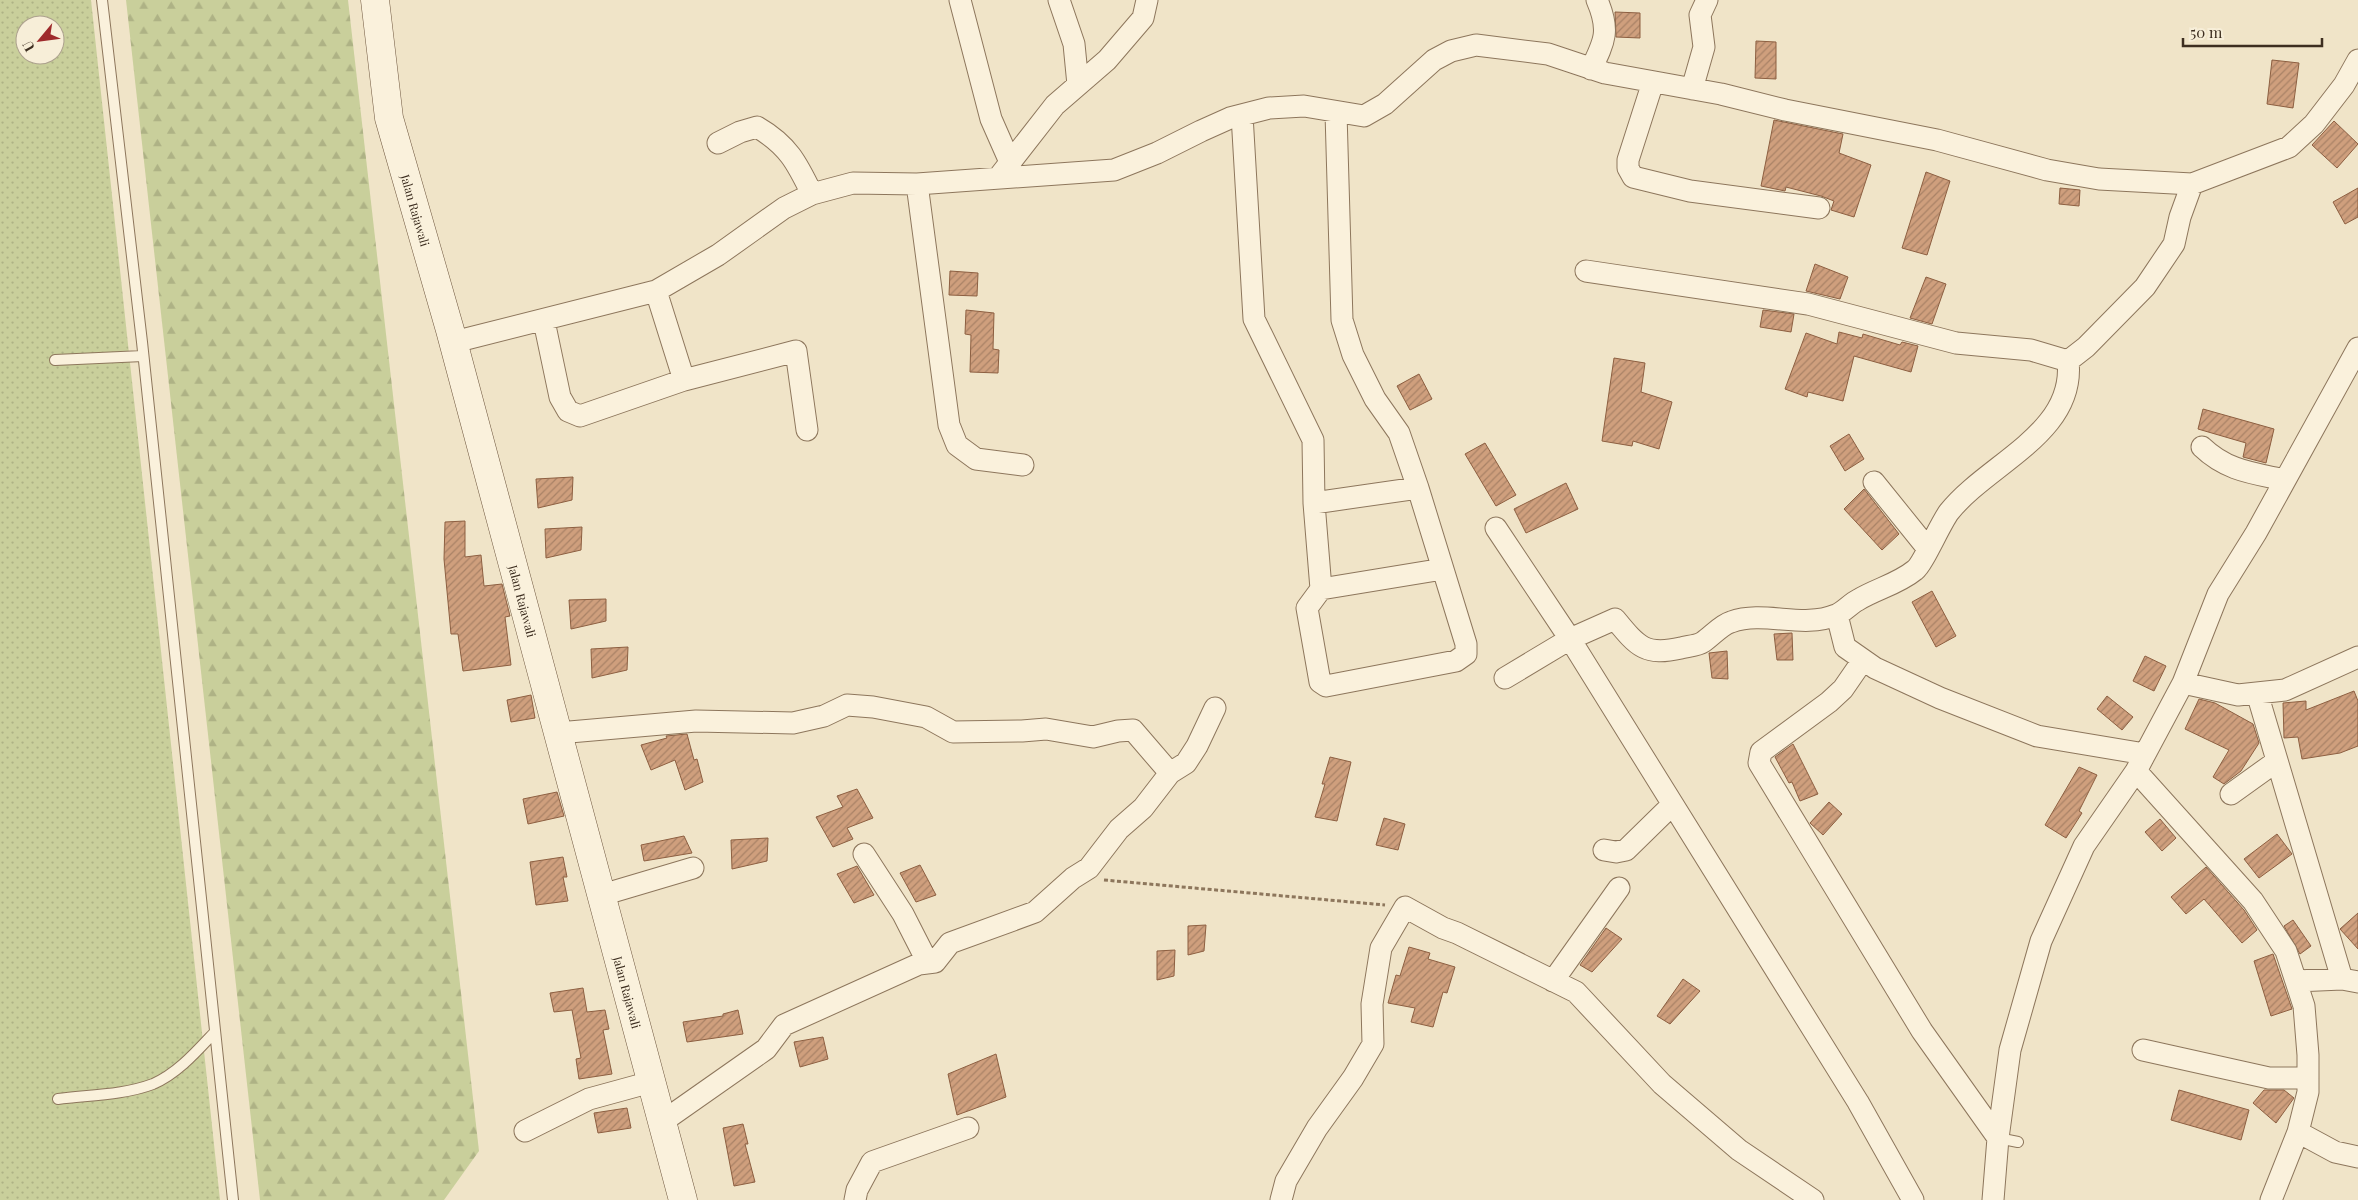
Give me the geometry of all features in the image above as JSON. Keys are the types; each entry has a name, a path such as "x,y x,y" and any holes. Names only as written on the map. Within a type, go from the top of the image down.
{"street":[{"name":"Jalan Rajawali","path":"375,0 389,118 454,342 683,1200"},
{"path":"960,0 1004,170"},
{"path":"1059,0 1074,44 1078,85"},
{"path":"1004,170 1055,104 1107,60 1143,18 1147,0"},
{"path":"1591,69 1604,42 1606,29 1604,16 1597,0"},
{"path":"1692,88 1704,47 1700,15 1707,0"},
{"path":"454,342 544,321 656,291 718,255 784,208 812,194 853,183 917,184 1004,170 1114,170 1157,153 1201,130 1242,115 1269,108 1304,106 1336,113 1364,116 1385,104 1434,60 1451,51 1476,45 1548,54 1604,73 1692,88 1754,101 1785,110 1937,140 2047,170 2099,178 2192,184 2289,147 2314,124 2344,85 2358,60"},
{"path":"1653,82 1628,160 1628,168 1633,177 1690,191 1820,208"},
{"path":"1242,115 1254,318 1313,440 1314,503 1321,588 1307,608 1320,682 1326,686 1456,661 1466,654 1466,644 1399,432 1375,399 1353,355 1342,320 1336,113"},
{"path":"718,143 740,132 757,127 776,138 796,162 812,194"},
{"path":"917,184 949,425 957,445 976,459 1023,465"},
{"path":"2068,360 2086,347 2145,287 2174,244 2180,216 2192,184"},
{"path":"1586,271 1808,304 1956,343 2031,350 2068,360"},
{"path":"656,291 684,380"},
{"path":"544,321 560,398 568,411 580,416 684,380 796,351 807,430"},
{"path":"1993,1200 2008,1140 2010,1050 2041,941 2084,846 2141,762 2183,684 2218,594 2256,533 2358,348"},
{"path":"1505,678 1570,639 1615,619 1641,647 1660,653 1701,643 1730,622 1754,618 1812,621 1837,615 1858,600 1917,570 1949,512 1979,481 2023,448 2051,419 2065,397 2069,376 2068,360"},
{"path":"2202,447 2214,458 2229,467 2285,480"},
{"path":"1874,482 1928,549"},
{"path":"1314,503 1418,488"},
{"path":"1496,528 1570,639 1858,1102 1913,1200"},
{"path":"1321,588 1443,569"},
{"path":"1837,615 1845,647 1875,668 1940,698 2037,736 2141,762 2253,901 2286,952 2304,1006 2308,1092 2298,1132 2271,1200"},
{"path":"2183,684 2238,695 2285,690 2358,657"},
{"path":"1863,660 1843,689 1829,702 1760,752 1759,763 1922,1031 2008,1140"},
{"path":"2257,693 2277,761 2350,981 2296,981"},
{"path":"558,733 696,721 793,723 824,716 847,705 873,707 926,717 953,732 1022,731 1046,728 1093,737 1118,731 1133,730 1170,773"},
{"path":"662,1122 766,1049 784,1025 919,964 935,962 950,943 1035,912 1073,878 1089,868 1119,828 1143,808 1170,773 1186,763 1197,746 1215,708"},
{"path":"2231,794 2277,761"},
{"path":"1604,850 1616,852 1626,850 1672,805"},
{"path":"864,854 903,914 928,963"},
{"path":"602,895 692,868"},
{"path":"1553,981 1620,888"},
{"path":"1281,1200 1286,1181 1317,1128 1353,1078 1373,1044 1372,1004 1380,948 1405,907 1443,928 1576,992 1662,1084 1732,1144 1813,1200"},
{"path":"2143,1050 2269,1078 2308,1078"},
{"path":"525,1131 589,1099 651,1082"},
{"path":"855,1200 857,1190 872,1162 968,1128"},
{"path":"2298,1132 2335,1152 2358,1157"}],"lane":[{"path":"102,0 143,356 233,1200"},
{"path":"55,360 143,356"},
{"path":"58,1099 139,1089 154,1084 185,1062 214,1033"}],"path":[{"path":"1073,878 1405,907"}],"green space":[{"path":"0,0 91,0 220,1200 0,1200"},
{"path":"126,0 348,0 479,1151 444,1200 260,1200"}],"building":[{"path":"1615,12 1640,13 1640,38 1616,37"},
{"path":"1756,41 1776,42 1776,79 1755,78"},
{"path":"2272,60 2299,63 2293,108 2267,104"},
{"path":"1774,120 1843,134 1839,153 1871,165 1854,217 1831,210 1834,201 1821,196 1786,187 1785,191 1761,186"},
{"path":"2334,121 2358,144 2337,168 2312,145"},
{"path":"1926,172 1950,181 1927,255 1902,248"},
{"path":"2060,188 2080,190 2079,206 2059,204"},
{"path":"2358,188 2358,217 2345,224 2333,202"},
{"path":"1815,264 1848,277 1840,299 1806,291"},
{"path":"950,271 978,273 977,296 949,295"},
{"path":"1926,277 1946,284 1932,324 1910,318"},
{"path":"966,310 994,313 993,349 999,350 998,373 970,372 971,335 965,334"},
{"path":"1763,310 1794,314 1791,332 1760,327"},
{"path":"1839,332 1862,338 1863,334 1900,345 1902,342 1918,346 1911,372 1854,356 1843,401 1808,392 1807,397 1785,389 1806,333 1837,344"},
{"path":"1614,358 1645,363 1641,392 1672,402 1659,449 1633,441 1632,446 1602,441"},
{"path":"1419,374 1432,399 1410,410 1397,386"},
{"path":"2203,409 2274,429 2266,463 2243,457 2246,443 2198,429"},
{"path":"1849,434 1864,459 1845,471 1830,446"},
{"path":"1485,443 1516,495 1496,506 1465,454"},
{"path":"573,477 572,500 538,508 536,479"},
{"path":"1566,483 1578,509 1526,533 1514,509"},
{"path":"1864,489 1899,534 1882,550 1844,509"},
{"path":"465,521 465,557 481,555 484,586 502,584 510,616 505,617 511,665 463,671 458,634 451,634 444,559 445,522"},
{"path":"582,527 581,550 546,558 545,529"},
{"path":"1932,591 1956,636 1936,647 1912,602"},
{"path":"606,599 606,621 571,629 569,600"},
{"path":"1792,633 1793,660 1777,660 1774,634"},
{"path":"628,647 627,670 592,678 591,649"},
{"path":"1727,651 1728,679 1712,678 1709,653"},
{"path":"2145,656 2166,666 2154,691 2133,681"},
{"path":"2354,691 2358,701 2358,746 2340,753 2302,759 2298,737 2284,738 2283,703 2306,701 2306,710"},
{"path":"531,695 535,718 511,722 507,700"},
{"path":"2107,696 2133,717 2122,730 2097,709"},
{"path":"2199,699 2215,703 2253,724 2259,743 2241,771 2224,784 2213,777 2229,750 2185,729"},
{"path":"687,734 694,760 697,759 703,782 685,790 675,760 651,770 641,745 667,738 666,736"},
{"path":"1793,744 1818,794 1800,801 1792,782 1789,783 1775,757"},
{"path":"1330,757 1351,762 1337,821 1315,817 1325,784 1322,784"},
{"path":"2079,767 2097,775 2079,811 2082,813 2066,838 2045,825"},
{"path":"857,789 873,818 847,828 853,839 833,847 816,817 843,807 837,796"},
{"path":"557,792 564,816 528,824 523,799"},
{"path":"1829,802 1842,814 1823,835 1810,823"},
{"path":"1384,818 1405,824 1398,850 1376,845"},
{"path":"2160,819 2176,838 2162,851 2145,832"},
{"path":"2277,834 2292,854 2259,878 2244,859"},
{"path":"684,836 692,853 644,861 641,845"},
{"path":"768,838 767,861 732,869 731,840"},
{"path":"563,857 567,877 563,877 568,901 536,905 530,862"},
{"path":"920,865 936,895 916,902 900,873"},
{"path":"857,866 874,895 854,903 837,874"},
{"path":"2206,867 2244,910 2257,930 2242,943 2204,899 2186,914 2171,897"},
{"path":"2358,913 2358,949 2340,929"},
{"path":"2293,920 2311,946 2300,954 2284,926"},
{"path":"1206,925 1204,951 1188,955 1188,926"},
{"path":"1606,928 1622,939 1592,972 1580,965"},
{"path":"1409,947 1430,953 1428,959 1455,967 1447,993 1443,992 1433,1027 1411,1022 1415,1008 1388,1003 1396,975 1400,976"},
{"path":"1175,950 1174,976 1157,980 1157,951"},
{"path":"2273,954 2292,1009 2271,1016 2254,961"},
{"path":"1683,979 1700,991 1670,1024 1657,1016"},
{"path":"583,988 587,1012 605,1010 609,1029 603,1030 612,1074 579,1079 576,1059 581,1058 572,1010 554,1012 550,993"},
{"path":"738,1010 743,1034 687,1042 683,1022 723,1016 723,1014"},
{"path":"823,1037 828,1059 800,1067 794,1042"},
{"path":"996,1054 1006,1097 957,1115 948,1074"},
{"path":"2179,1090 2249,1110 2241,1140 2171,1120"},
{"path":"2264,1090 2284,1090 2294,1098 2276,1123 2253,1103"},
{"path":"627,1108 631,1128 598,1133 594,1113"},
{"path":"743,1124 748,1144 745,1144 755,1182 734,1186 723,1128"}]}
